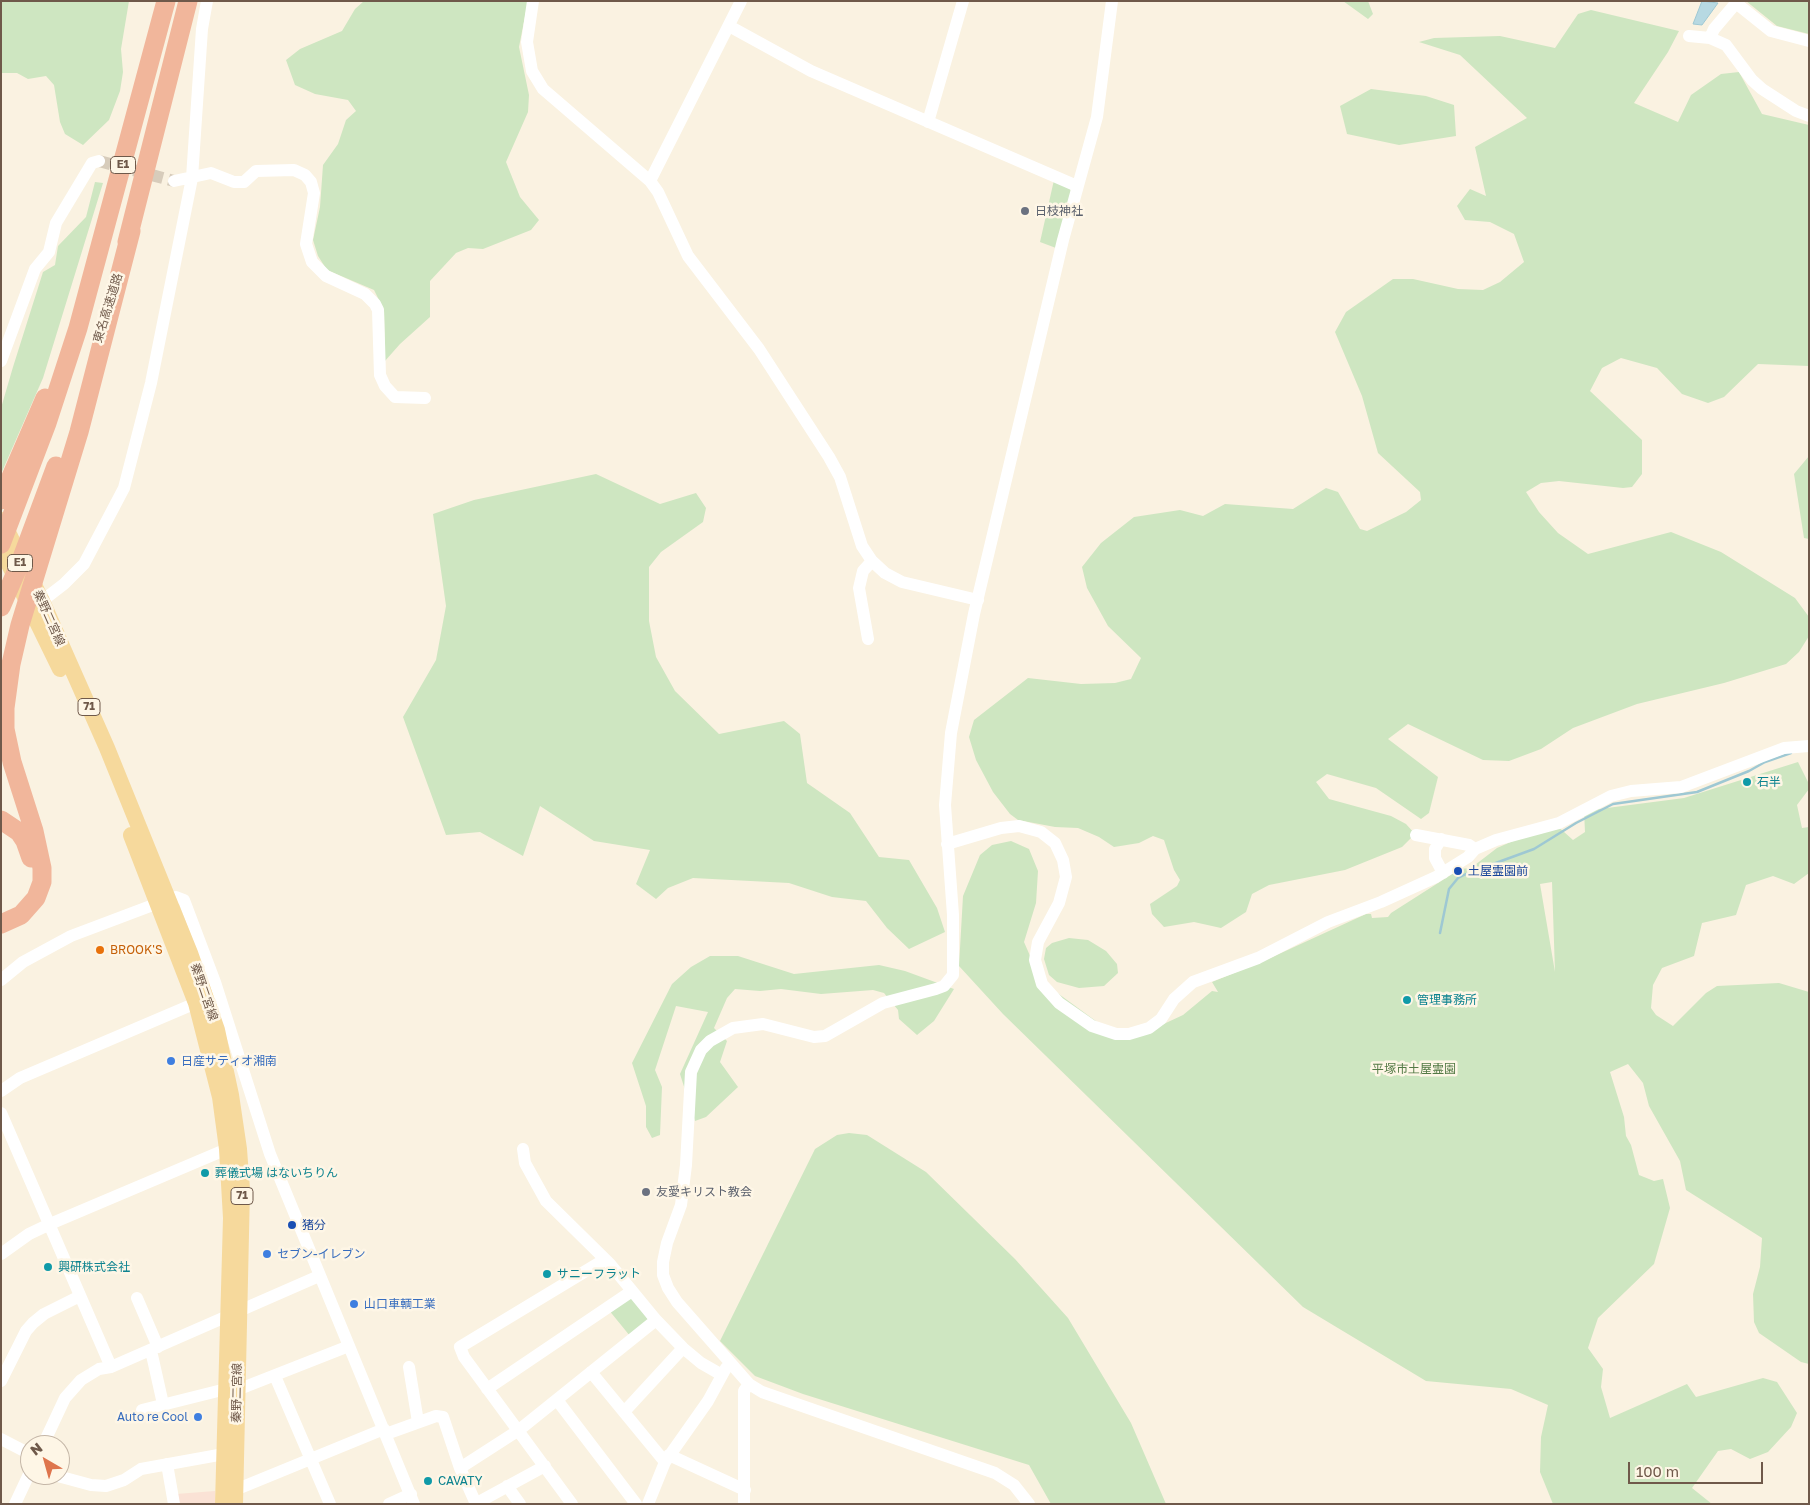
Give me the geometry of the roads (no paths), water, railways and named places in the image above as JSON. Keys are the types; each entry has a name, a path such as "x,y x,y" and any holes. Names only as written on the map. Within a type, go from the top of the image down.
{"highway":[{"name":"東名高速道路","path":"1,544 22,490 78,328 166,1"},
{"name":"東名高速道路","path":"1,607 37,519 95,350 131,231 188,1"},
{"path":"1,924 21,915 36,898 42,882 39,848 12,762 5,730 5,708 11,664 20,625 101,350 131,231"},
{"path":"1,500 78,328"},
{"path":"1,820 12,826 25,840 32,864 29,886 24,896 1,914"}],"main road":[{"name":"秦野二宮線","path":"1,518 42,600 107,748 163,901 196,1003 220,1098 227,1149 234,1313"},
{"name":"秦野二宮線","path":"1,548 98,752 208,1004 231,1095 239,1149 242,1189 234,1313 232,1390 235,1497"},
{"name":"秦野二宮線","path":"223,1504 224,1454 232,1390"}],"street":[{"path":"42,600 64,584 84,564 124,488 151,383 192,178 202,30 207,1"},
{"path":"533,1 527,42 527,53 532,72 543,90 650,181 658,192 688,256 759,349 829,457 840,477 862,546 872,561 885,573 902,582 978,600"},
{"path":"650,181 741,1"},
{"path":"928,122 963,1"},
{"path":"1029,1504 1014,1485 995,1473 762,1392 749,1384 677,1302 663,1275 663,1262 667,1243 680,1205 686,1165 689,1086 695,1061 710,1041 733,1028 762,1024 814,1038 825,1036 883,1003 944,986 954,975 955,953 945,805 951,733 978,600 1077,186 1097,117 1112,1"},
{"path":"1710,38 1714,29 1736,3 1772,31 1809,41"},
{"path":"729,26 811,71 1077,186"},
{"path":"1689,36 1710,38 1726,45 1752,80 1762,89 1796,111 1809,116"},
{"path":"1,360 35,269 49,252 56,223 92,163 100,161"},
{"path":"174,181 211,173 226,180 244,182 256,171 294,170 305,174 311,182 314,193 306,244 312,262 326,276 365,294 375,304 378,310 380,375 385,386 395,397 425,398"},
{"path":"868,639 859,588 864,571 872,561"},
{"path":"947,844 1001,828 1019,826 1041,832 1055,844 1064,860 1066,877 1059,903 1038,942 1035,960 1038,973 1049,993 1069,1011 1101,1031 1129,1034 1149,1028 1161,1018 1181,991 1193,982 1258,958 1328,922 1381,902 1443,873 1468,857 1475,849 1496,840 1558,823 1611,796 1631,791 1681,787 1784,748 1809,746"},
{"path":"1416,835 1469,844 1475,849"},
{"path":"1441,839 1435,849 1434,858 1443,873"},
{"path":"1,980 23,962 51,946 163,901 181,897 191,915 215,982 270,1154 413,1499 389,1504"},
{"path":"1,1091 20,1078 196,1003"},
{"path":"1,1113 111,1367"},
{"path":"1,1254 28,1234 227,1149"},
{"path":"523,1149 525,1163 546,1201 610,1264 656,1320 683,1348 701,1363 722,1375"},
{"path":"572,1504 464,1357 460,1347 604,1260"},
{"path":"48,1435 65,1398 81,1380 99,1369 111,1367 155,1351 234,1313 319,1276"},
{"path":"487,1389 632,1291"},
{"path":"1,1381 26,1332 33,1323 44,1314 80,1296"},
{"path":"137,1298 155,1351 163,1404"},
{"path":"460,1468 519,1430 656,1320"},
{"path":"142,1410 232,1390 275,1376 349,1346"},
{"path":"624,1412 683,1348"},
{"path":"648,1504 667,1459 708,1401 729,1362"},
{"path":"409,1367 418,1422"},
{"path":"592,1372 624,1412 667,1459 744,1490"},
{"path":"275,1376 330,1504"},
{"path":"744,1504 744,1391 749,1384"},
{"path":"557,1400 636,1504"},
{"path":"235,1497 312,1459 385,1432 436,1416 442,1416 475,1504 545,1466"},
{"path":"1,1439 20,1449"},
{"path":"70,1479 91,1485 106,1486 124,1480 141,1469 224,1454"},
{"path":"167,1464 174,1504"},
{"path":"15,1504 24,1485"},
{"path":"507,1486 520,1504"}],"water":[{"path":"1702,1 1718,3 1702,25 1693,24"}],"waterway":[{"path":"1440,933 1449,889 1458,878 1466,874 1477,875 1493,864 1534,849 1576,823 1613,804 1697,792 1749,771 1765,762 1791,753"}],"tunnel":[{"path":"99,161 174,181"}],"place":[{"name":"日枝神社","path":"1025,211"},
{"name":"石半","path":"1747,782"},
{"name":"土屋霊園前","path":"1458,871"},
{"name":"BROOK'S","path":"100,950"},
{"name":"管理事務所","path":"1407,1000"},
{"name":"日産サティオ湘南","path":"171,1061"},
{"name":"葬儀式場 はないちりん","path":"205,1173"},
{"name":"友愛キリスト教会","path":"646,1192"},
{"name":"猪分","path":"292,1225"},
{"name":"セブン-イレブン","path":"267,1254"},
{"name":"興研株式会社","path":"48,1267"},
{"name":"サニーフラット","path":"547,1274"},
{"name":"山口車輌工業","path":"354,1304"},
{"name":"Auto re Cool","path":"198,1417"},
{"name":"CAVATY","path":"428,1481"}],"park label":[{"name":"平塚市土屋霊園","path":"1414,1069"}]}
